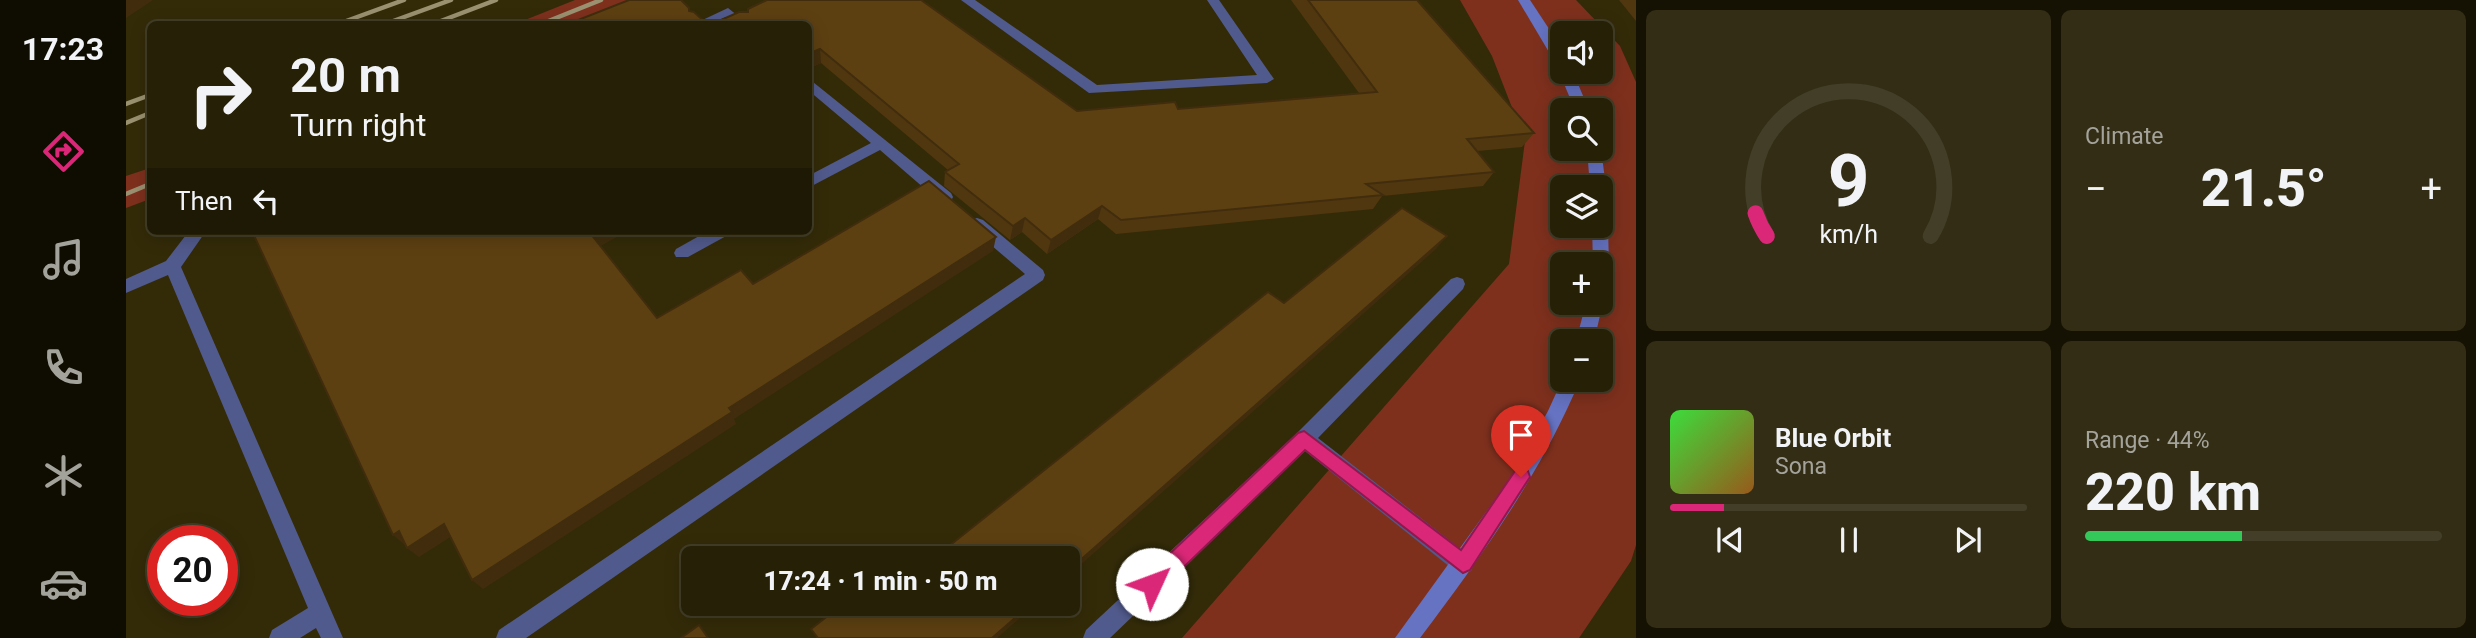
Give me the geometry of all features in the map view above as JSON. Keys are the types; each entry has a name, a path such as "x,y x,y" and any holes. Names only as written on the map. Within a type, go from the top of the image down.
{"main road":[{"path":"1524,0 1550,39"},
{"path":"1406,638 1463,564 1536,454 1565,392"}],"lane":[{"path":"967,0 1094,90 1267,79 1213,0"},
{"path":"707,21 728,12 738,21"},
{"path":"507,638 1037,275 812,85"},
{"path":"812,181 880,144"},
{"path":"126,286 172,266 195,235"},
{"path":"682,253 715,235"},
{"path":"172,266 332,638"},
{"path":"1094,638 1304,439 1457,284"},
{"path":"1304,439 1463,564"},
{"path":"280,638 321,612"}],"shaded area":[{"path":"575,0 661,0 606,21 522,21"},
{"path":"1460,0 1576,0 1596,21 1550,21 1550,84 1613,84 1613,39 1620,46 1636,82 1636,545 1631,561 1579,638 1182,638 1509,264 1525,141 1492,56"},
{"path":"147,169 147,200 126,208 126,176"}],"building":[{"path":"629,0 681,0 689,11 704,21 576,21"},
{"path":"767,0 921,0 1077,111 1175,102 1178,109 1377,92 1308,0 1417,0 1534,133 1467,139 1494,172 1366,184 1383,195 1121,220 1102,206 1051,240 1025,218 1013,226 945,172 959,164 820,49 812,52 812,21 719,21 739,12 748,12 748,9"},
{"path":"929,181 996,237 729,408 732,412 472,580 444,524 407,548 399,531 393,535 254,235 592,235 657,318 741,270 753,284"},
{"path":"1402,208 1447,236 1080,560 1080,546 949,546 1268,292 1284,303"},
{"path":"828,616 1017,616 992,638 818,638 811,629"},
{"path":"699,625 708,638 681,638"}],"railway":[{"path":"346,21 404,0"},
{"path":"393,21 451,0"},
{"path":"441,21 496,0"},
{"path":"548,21 601,0"},
{"path":"126,104 147,96"},
{"path":"126,123 147,114"},
{"path":"126,194 147,185"}],"route":[{"path":"1152,584 1304,439 1354,481 1463,564 1521,477"}]}
